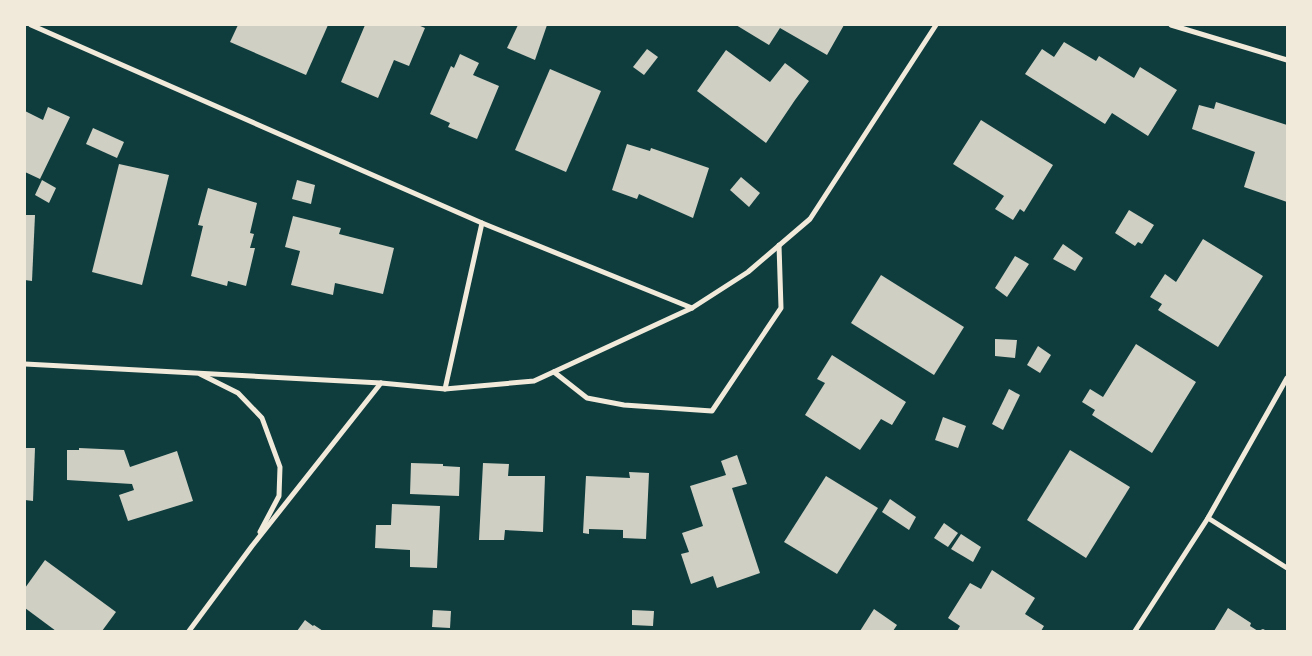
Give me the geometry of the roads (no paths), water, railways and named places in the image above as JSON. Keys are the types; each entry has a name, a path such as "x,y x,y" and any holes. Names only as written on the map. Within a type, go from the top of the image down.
{"street":[{"path":"31,25 482,223 692,308"},
{"path":"25,364 381,383 445,389 534,381 692,308 748,272 810,219 936,25"},
{"path":"1171,25 1287,60"},
{"path":"445,389 482,223"},
{"path":"554,372 587,398 624,405 712,411 781,308 779,245"},
{"path":"197,373 238,393 262,418 280,467 279,496 252,546"},
{"path":"1135,631 1208,518 1287,378"},
{"path":"189,631 252,546 381,383"},
{"path":"1208,518 1287,568"}]}
